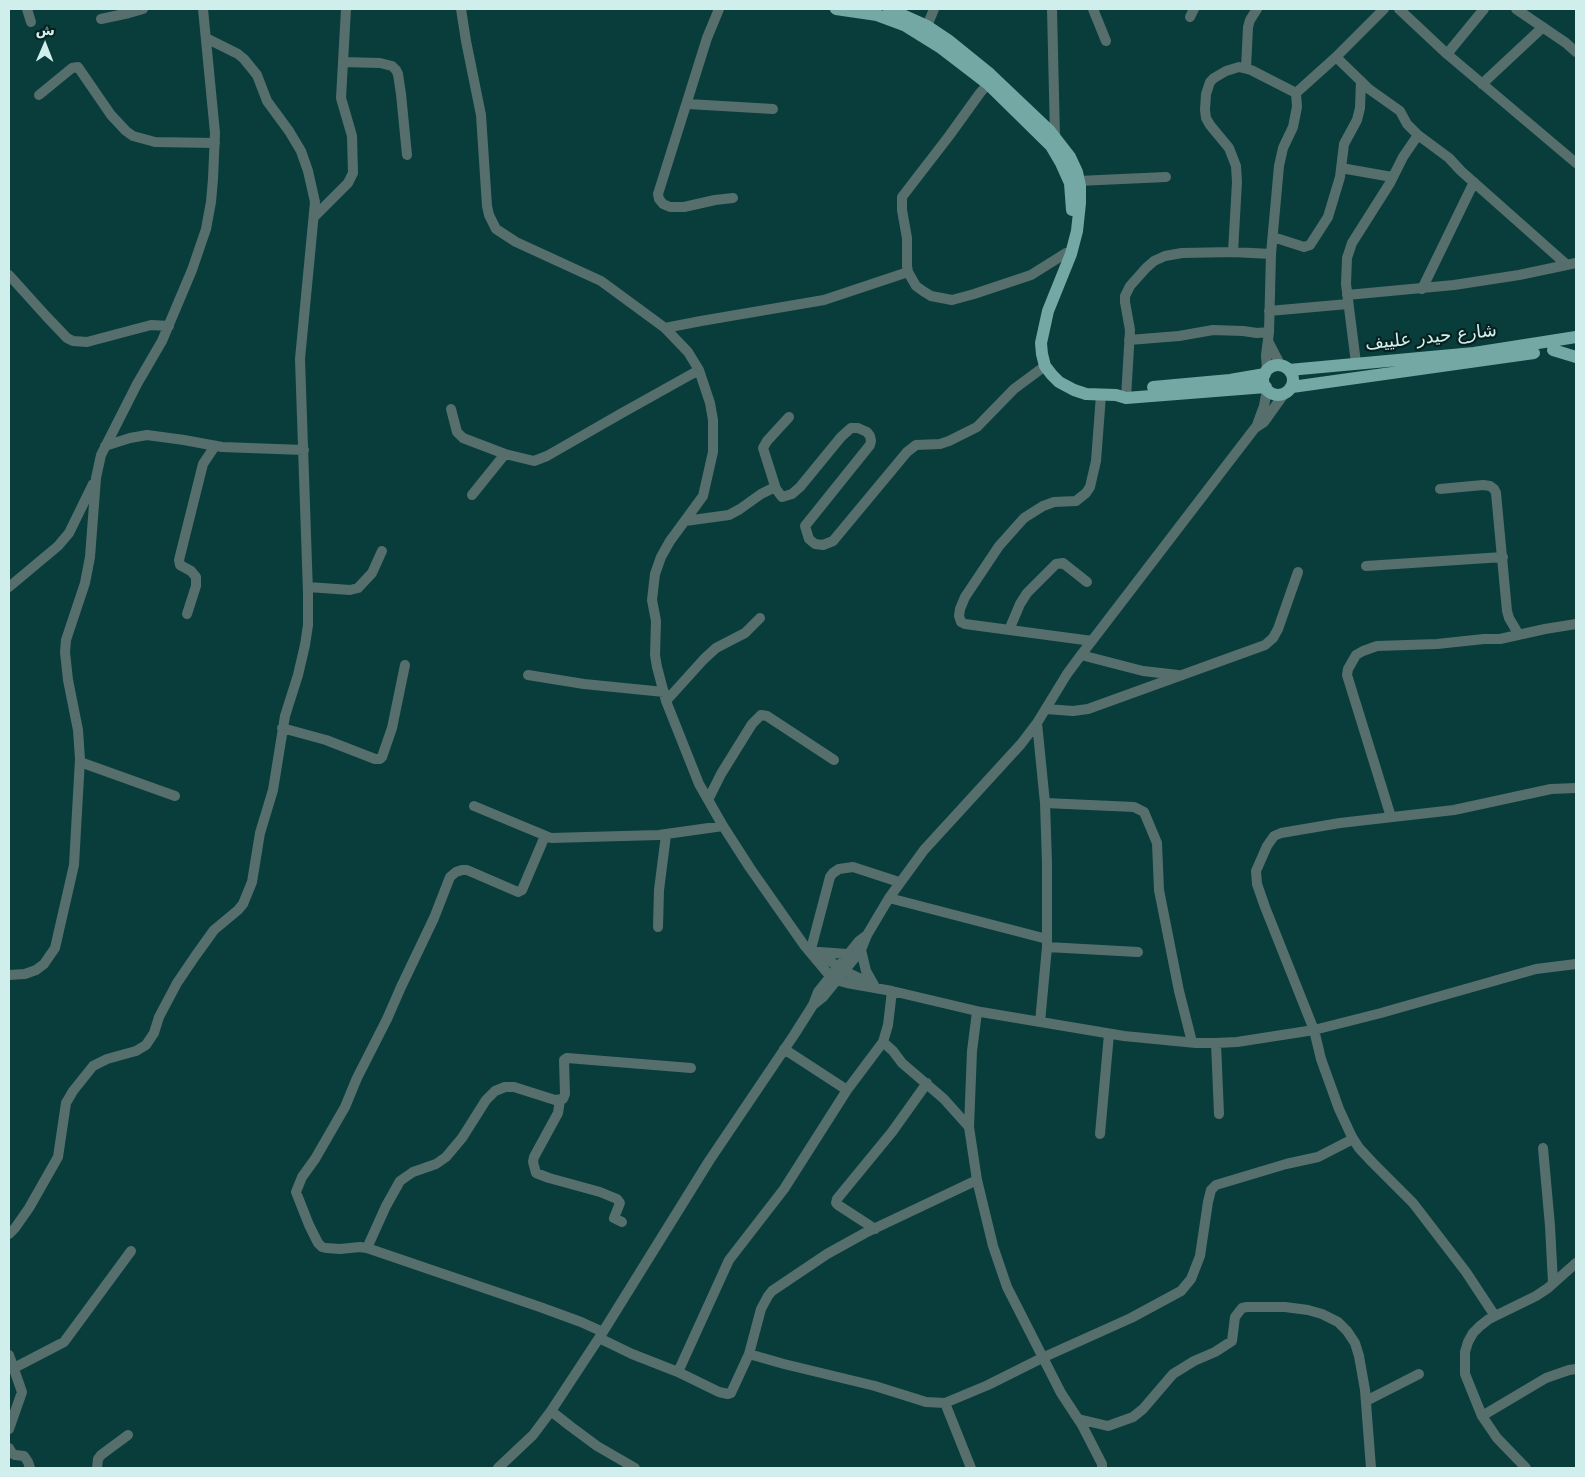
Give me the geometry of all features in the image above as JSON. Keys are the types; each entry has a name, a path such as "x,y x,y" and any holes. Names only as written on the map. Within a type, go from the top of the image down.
{"main road":[{"path":"836,9 870,11 904,25 941,48 988,84 1051,146 1062,163 1070,183 1072,203 1068,257"},
{"path":"889,9 927,26 948,40 990,74 1055,137 1070,157 1077,172 1080,203 1079,219 1068,257 1048,311 1041,343 1045,366 1052,375 1064,386 1086,394 1101,395 1266,388"},
{"name":"شارع حيدر علييف","path":"1285,368 1474,353 1576,337"},
{"name":"شارع حيدر علييف","path":"1288,391 1576,346"},
{"path":"1553,350 1576,357"},
{"path":"1123,394 1230,380 1266,372 1272,367 1285,368 1293,376 1288,391 1275,395 1266,388 1264,380 1266,372"}],"street":[{"path":"27,9 31,22"},
{"path":"101,19 142,9"},
{"path":"9,975 25,974 36,970 44,964 55,948 74,865 80,762 78,730 68,680 65,652 66,640 85,583 90,557 96,478 101,455 169,326 192,270 206,229 211,202 215,143 203,9"},
{"path":"314,217 348,183 353,173 352,136 341,98 346,9"},
{"path":"461,9 481,114 487,206 496,229 516,242 601,281 665,328 688,352 699,370 710,403 713,420 713,452 703,496 670,541 661,557 655,574 652,588 656,621 654,655 665,697 698,784 723,826 833,978 856,986 876,987 977,1012 1109,1034 1216,1043 1236,1042 1314,1030 1381,1014 1536,969 1576,964"},
{"path":"719,9 707,38 688,104 658,194 663,204 677,207 733,198"},
{"path":"927,26 934,9"},
{"path":"1052,9 1055,137"},
{"path":"1093,9 1106,41"},
{"path":"1246,68 1248,27 1250,20 1258,9"},
{"path":"1266,372 1272,237 1279,166 1283,148 1293,126 1296,93 1336,57 1384,9"},
{"path":"1399,9 1482,84 1576,163"},
{"path":"1448,54 1484,9"},
{"path":"1516,9 1576,52"},
{"path":"1482,84 1542,27"},
{"path":"9,1234 29,1208 57,1160 66,1103 72,1091 93,1066 136,1051 146,1045 154,1033 159,1017 177,983 196,955 214,930 243,904 252,882 260,833 273,790 284,716 298,675 305,645 308,625 308,587 300,359 315,202 301,151 267,101 258,75 238,54 206,38"},
{"path":"1336,57 1370,90 1400,111 1407,124 1418,135 1449,158 1474,182 1572,264"},
{"path":"343,62 380,63 392,66 396,70 400,85 407,155"},
{"path":"39,96 72,68 78,67 111,115 133,136 155,142 215,143"},
{"path":"1233,252 1237,182 1236,166 1224,140 1210,126 1206,118 1205,102 1208,88 1214,78 1240,67 1246,68 1296,93"},
{"path":"1272,237 1304,247 1310,245 1328,217 1336,192 1344,144 1357,120 1360,108 1361,81"},
{"path":"988,84 902,197 902,210 907,238 906,266 908,272 916,286 923,291 939,299 952,300 1032,275 1068,257"},
{"path":"688,104 773,109"},
{"path":"1356,363 1347,299 1345,268 1349,250 1403,157 1418,135"},
{"path":"1341,168 1392,178"},
{"path":"1078,180 1166,177"},
{"path":"1422,289 1474,182"},
{"path":"1123,394 1129,340 1129,322 1125,309 1125,296 1130,286 1146,268 1154,261 1171,254 1233,252 1271,254"},
{"path":"1269,310 1492,280 1572,264"},
{"path":"665,328 824,300 908,272"},
{"path":"9,275 51,322 67,338 73,341 87,342 151,326 169,326"},
{"path":"1129,340 1179,336 1213,330 1257,333 1268,337 1285,368"},
{"path":"790,417 767,441 763,448 776,489 782,497 792,494 847,431 852,428 858,428 867,432 870,436 870,445 805,526 809,539 815,544 823,544 833,541 907,452 916,445 940,444 950,441 977,427 1014,389 1045,366"},
{"path":"451,409 459,435 505,454 534,461 540,460 699,370"},
{"path":"1256,428 1264,406 1266,388"},
{"path":"498,1468 533,1435 551,1410 601,1335 709,1160 813,1005 820,1000 833,978 861,950 867,935 899,882 924,850 1004,764 1037,723 1081,655 1256,428 1264,422 1288,391"},
{"path":"1092,641 965,624 961,622 959,616 965,597 999,546 1024,518 1043,506 1054,502 1076,501 1090,487 1096,461 1101,395"},
{"path":"105,446 147,435 233,448 304,450"},
{"path":"187,614 196,586 196,577 191,571 180,565 179,560 203,464 215,446"},
{"path":"472,495 505,454"},
{"path":"9,587 58,546 77,518 96,478"},
{"path":"1440,488 1483,485 1494,489 1496,493 1509,618 1519,635"},
{"path":"685,521 729,515 740,510 766,491 776,489"},
{"path":"308,587 350,590 358,588 372,573 382,551"},
{"path":"1366,566 1503,557"},
{"path":"1009,630 1027,593 1056,564 1063,563 1087,582"},
{"path":"1046,709 1072,711 1088,709 1257,648 1273,638 1278,629 1298,572"},
{"path":"665,697 716,648 745,633 760,618"},
{"path":"1391,817 1347,675 1351,662 1356,655 1377,646 1437,644 1484,639 1500,640 1576,624"},
{"path":"1081,655 1143,671 1181,675"},
{"path":"282,728 326,740 375,759 380,759 392,728 405,665"},
{"path":"528,675 665,697"},
{"path":"708,800 721,774 752,724 761,715 767,716 834,760"},
{"path":"1037,723 1046,803 1047,943 1040,1022"},
{"path":"80,762 174,796"},
{"path":"1495,1316 1466,1272 1413,1203 1373,1163 1353,1139 1338,1109 1321,1059 1314,1030 1265,907 1256,876 1257,866 1274,836 1281,833 1340,823 1454,810 1551,789 1576,788"},
{"path":"1046,803 1134,808 1144,812 1157,844 1159,890 1192,1042"},
{"path":"474,806 545,836 556,838 666,835 723,826"},
{"path":"658,927 659,890 666,835"},
{"path":"545,836 522,890 518,892 467,870 456,872 450,877 434,918 345,1107 316,1159 297,1187 298,1199 322,1247 340,1249 367,1248 556,1313 601,1335 632,1354 678,1372 718,1392 728,1394 749,1354 761,1309 772,1291 827,1254 875,1228 977,1180"},
{"path":"810,948 830,877 833,873 853,867 899,882"},
{"path":"888,898 1047,943 1138,952"},
{"path":"841,969 848,954 867,935"},
{"path":"810,948 835,954 848,954"},
{"path":"810,948 841,969 876,987"},
{"path":"861,950 866,971 876,987"},
{"path":"678,1372 729,1260 784,1189 847,1090 883,1042 888,1025 892,991"},
{"path":"977,1012 972,1051 969,1127 977,1180 993,1246 1007,1287 1042,1358 1078,1419 1102,1464 1102,1468"},
{"path":"1100,1134 1109,1034"},
{"path":"883,1042 902,1063 944,1099 969,1127"},
{"path":"1216,1043 1219,1114"},
{"path":"784,1049 847,1090"},
{"path":"367,1248 386,1206 400,1182 413,1172 436,1164 446,1157 458,1144 486,1100 495,1091 505,1087 514,1087 560,1100 565,1098 564,1060 567,1058 691,1068"},
{"path":"875,1228 836,1204 837,1199 892,1132 926,1083"},
{"path":"560,1100 558,1113 534,1157 533,1162 536,1173 617,1199 620,1203 614,1218 622,1222"},
{"path":"749,1354 875,1386 926,1402 945,1403 988,1385 1042,1358 1131,1318 1181,1291 1191,1279 1200,1256 1208,1202 1211,1190 1216,1185 1286,1164 1318,1157 1353,1139"},
{"path":"1543,1148 1553,1283"},
{"path":"14,1368 64,1342 131,1251"},
{"path":"1526,1468 1497,1438 1482,1416 1465,1374 1465,1352 1473,1333 1480,1326 1495,1316 1536,1296 1576,1262"},
{"path":"1078,1419 1108,1426 1133,1417 1143,1409 1173,1374 1232,1341 1235,1316 1239,1310 1247,1307 1285,1307 1308,1310 1338,1322 1355,1343 1359,1356 1366,1401 1371,1468"},
{"path":"9,1354 22,1392 9,1429"},
{"path":"1482,1416 1546,1378 1576,1369"},
{"path":"1366,1401 1419,1374"},
{"path":"945,1403 970,1468"},
{"path":"551,1410 597,1446 635,1468"},
{"path":"97,1468 98,1459 101,1455 128,1435"},
{"path":"9,1448 15,1455 24,1456 30,1468"}]}
